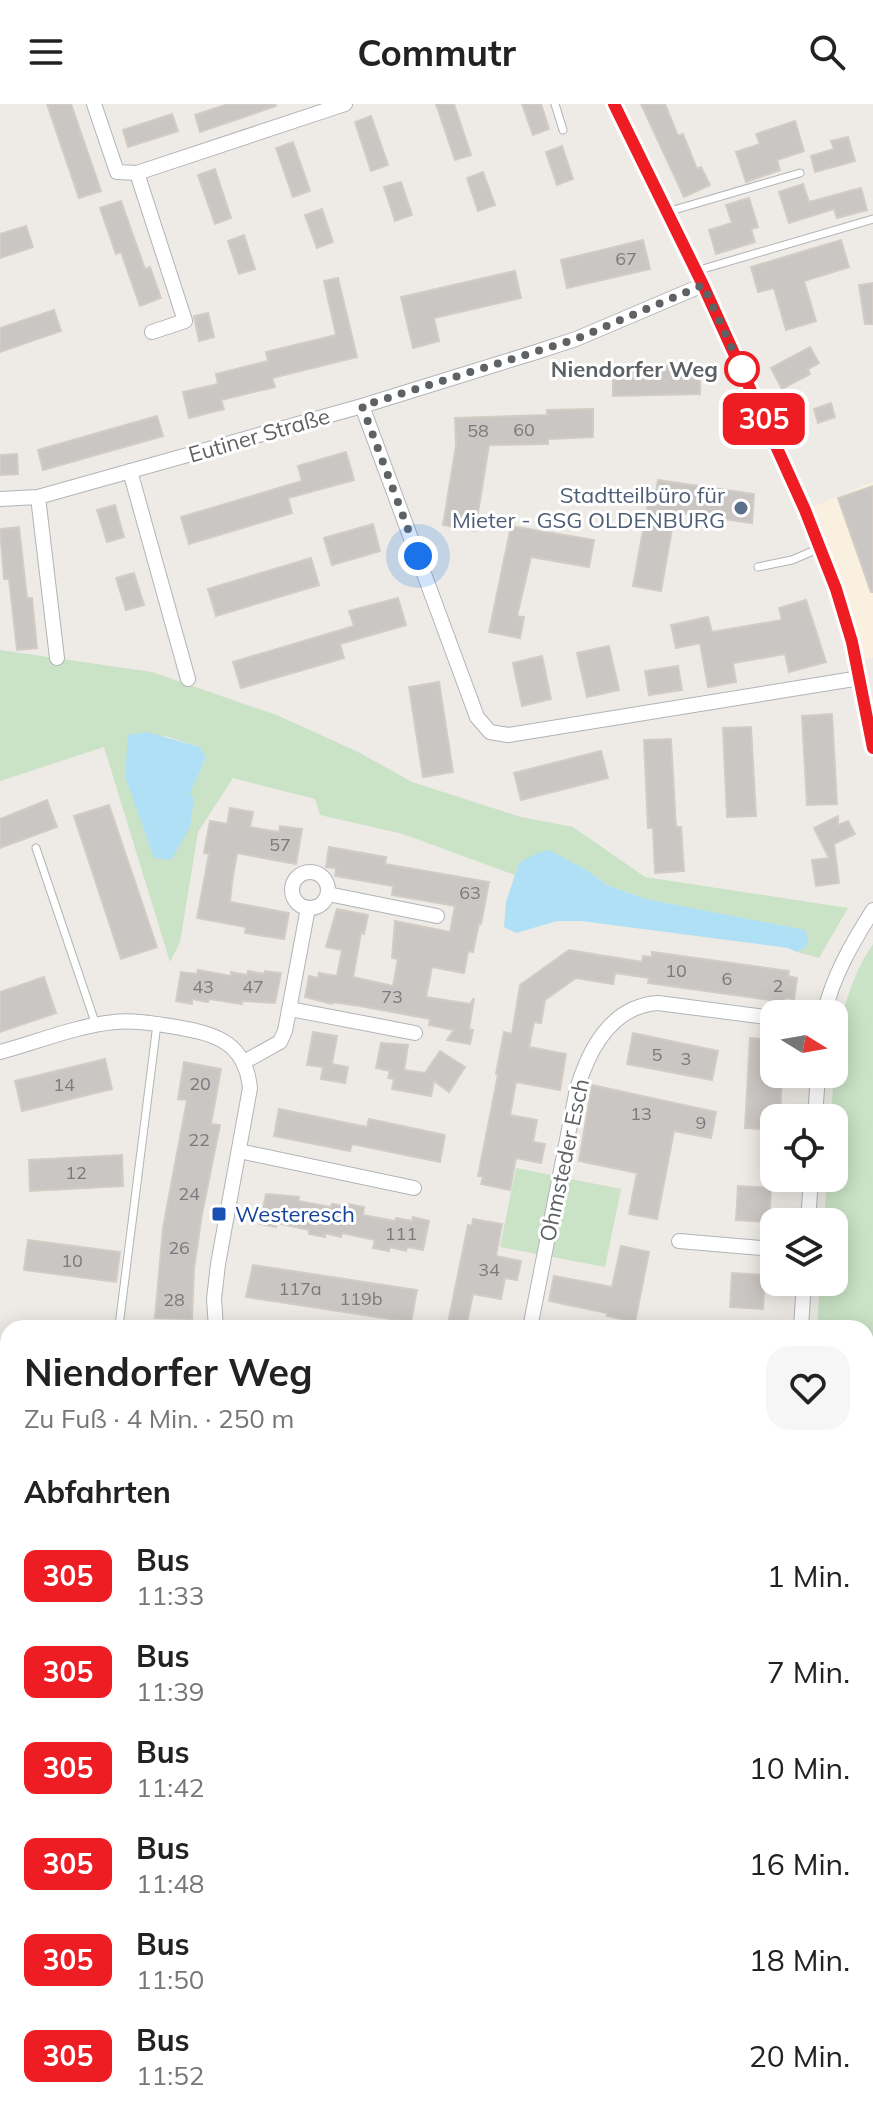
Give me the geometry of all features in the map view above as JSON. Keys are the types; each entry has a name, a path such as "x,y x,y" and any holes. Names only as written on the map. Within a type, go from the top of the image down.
{"street":[{"path":"94,104 117,172 137,173 345,104"},
{"path":"614,104 703,285 820,548 836,589 860,678 873,749"},
{"path":"137,173 185,321 152,332"},
{"name":"Eutiner Straße","path":"0,499 38,497 362,406 576,339 703,285"},
{"path":"362,406 477,717 490,732 508,735 860,678"},
{"path":"130,471 188,679"},
{"path":"38,497 57,658"},
{"path":"307,872 318,874 327,882 328,894 323,903 308,908 294,898 293,886 298,877 307,872"},
{"path":"328,894 437,916"},
{"path":"244,1062 280,1042 290,1009 308,908"},
{"path":"827,1000 842,963 873,910"},
{"name":"Ohmsteder Esch","path":"532,1320 577,1089 599,1039 622,1015 645,1004 760,1016"},
{"path":"290,1009 415,1033"},
{"path":"0,1052 96,1025 134,1021 208,1033 223,1040 244,1062 250,1088 218,1264 214,1299 215,1320"},
{"path":"239,1151 414,1188"},
{"path":"679,1241 760,1248"},
{"path":"802,1320 803,1296"}],"lane":[{"path":"555,104 563,130"},
{"path":"667,212 800,173"},
{"path":"696,271 873,219"},
{"path":"758,567 792,560 820,548"},
{"path":"36,848 96,1025"},
{"path":"120,1320 157,1024"}],"shaded area":[{"path":"873,482 873,657 856,661 805,510"}],"green space":[{"path":"0,650 152,672 279,716 358,752 412,782 521,817 573,827 645,877 848,908 819,958 797,952 806,947 804,930 646,899 607,885 585,869 519,863 515,875 403,834 320,815 315,799 233,778 198,832 180,942 170,962 104,747 0,781","holes":["162,735 200,747 206,757 189,794"]},
{"path":"873,944 873,1320 818,1320 819,1296 848,1296 848,1208 825,1208 826,1192 848,1192 848,1104 832,1104 834,1088 848,1088 847,1000"},
{"path":"516,1168 621,1189 605,1267 500,1247"}],"water":[{"path":"147,732 200,747 206,757 190,793 194,799 190,827 171,860 154,858 125,776 128,735"},
{"path":"549,850 607,885 646,899 805,930 808,938 806,947 797,952 788,948 581,921 557,921 516,933 504,927 506,902 519,863"}],"building":[{"path":"47,104 71,104 101,191 79,198"},
{"path":"228,104 276,106 200,132 195,115"},
{"path":"436,104 454,104 471,155 455,160"},
{"path":"522,104 541,104 549,129 533,135"},
{"path":"641,104 665,104 678,136 683,134 697,169 701,167 710,185 684,197"},
{"path":"172,114 178,131 128,147 123,130"},
{"path":"371,116 388,165 371,171 355,122"},
{"path":"795,121 804,151 777,160 780,170 746,182 736,152 760,144 756,134"},
{"path":"848,137 855,161 815,172 811,156 834,149 831,141"},
{"path":"293,142 310,191 293,197 276,148"},
{"path":"562,146 573,179 557,185 546,152"},
{"path":"215,169 231,218 215,224 198,175"},
{"path":"483,172 495,205 478,211 467,178"},
{"path":"401,182 412,215 395,221 384,187"},
{"path":"803,184 809,202 861,188 867,210 837,218 834,209 789,223 779,192"},
{"path":"749,198 758,227 751,229 755,242 716,254 709,230 732,223 726,205"},
{"path":"121,201 145,269 150,267 161,298 140,306 121,252 116,254 100,208"},
{"path":"322,209 333,242 317,248 305,215"},
{"path":"26,226 33,247 0,258 0,234"},
{"path":"244,235 255,269 239,274 228,241"},
{"path":"643,240 650,269 567,288 561,260"},
{"path":"841,240 849,267 804,281 816,321 786,330 774,288 758,292 751,267"},
{"path":"515,271 521,298 434,318 439,341 413,348 401,297"},
{"path":"338,278 357,357 272,378 275,387 221,400 224,409 189,418 183,392 218,384 216,374 268,361 266,352 336,335 324,281"},
{"path":"873,283 873,324 865,324 859,285"},
{"path":"54,310 61,331 0,352 0,328"},
{"path":"208,313 214,337 199,341 194,316"},
{"path":"810,347 819,363 808,369 810,374 782,389 771,368"},
{"path":"700,365 700,394 613,396 613,367"},
{"path":"831,403 835,417 818,423 814,409"},
{"path":"593,409 593,437 548,439 548,444 489,445 475,531 443,525 456,446 455,418 547,415 547,410"},
{"path":"157,416 163,436 43,470 38,450"},
{"path":"346,452 354,480 288,498 292,513 189,544 181,517 302,481 298,466"},
{"path":"17,454 18,474 0,475 0,455"},
{"path":"658,480 754,494 752,523 675,512 661,591 633,586 648,503 654,504"},
{"path":"873,486 873,592 871,592 838,498"},
{"path":"115,505 124,537 107,542 97,510"},
{"path":"373,524 380,551 332,565 324,538"},
{"path":"511,526 594,540 589,567 531,557 517,616 524,617 520,638 489,632"},
{"path":"19,527 27,598 32,598 37,648 17,650 9,579 4,579 0,529"},
{"path":"311,558 319,585 216,616 208,589"},
{"path":"134,573 144,605 126,610 116,578"},
{"path":"398,598 406,625 340,644 344,658 241,688 233,662 354,626 349,611"},
{"path":"806,600 826,662 789,672 785,654 733,663 736,682 708,687 700,643 676,648 671,625 708,617 712,632 782,620 779,608"},
{"path":"609,646 619,690 587,697 577,653"},
{"path":"542,656 551,699 522,706 513,663"},
{"path":"678,666 682,690 649,695 645,671"},
{"path":"439,682 453,772 423,777 409,687"},
{"path":"832,714 837,804 807,805 802,716"},
{"path":"751,727 756,816 727,817 723,728"},
{"path":"671,739 676,827 681,827 684,871 655,873 653,828 648,828 644,740"},
{"path":"601,751 608,778 521,800 514,773"},
{"path":"47,800 57,827 0,848 0,819"},
{"path":"109,805 157,947 121,959 74,816"},
{"path":"230,808 253,812 250,827 279,832 280,826 302,829 296,864 237,853 232,883 230,902 289,913 284,939 245,933 246,927 197,918 209,854 204,853 210,821 227,824"},
{"path":"838,816 838,825 848,821 855,834 834,844 839,883 816,886 812,860 829,858 814,828"},
{"path":"329,847 386,857 385,864 489,882 481,924 473,952 468,951 464,973 432,967 426,997 470,1004 474,998 470,1044 447,1040 454,1030 429,1025 430,1019 305,997 309,976 318,978 319,973 337,976 342,950 326,947 337,909 368,915 364,934 361,933 353,977 393,986 398,959 392,958 395,921 450,932 455,906 392,895 393,886 335,876 336,868 326,867"},
{"path":"569,950 642,962 643,956 652,957 652,952 789,971 788,976 797,978 794,999 784,1000 648,983 649,978 615,973 613,984 576,978 545,1000 541,1023 534,1022 529,1047 566,1054 560,1090 516,1082 510,1115 537,1120 533,1142 545,1144 541,1163 516,1158 510,1190 481,1184 483,1176 478,1176 504,1032 512,1034 520,985"},
{"path":"198,970 231,976 231,972 247,975 248,971 281,973 275,1003 242,1001 242,1004 192,999 192,1004 176,1001 181,972 197,974"},
{"path":"44,977 56,1013 0,1032 0,992"},
{"path":"313,1032 337,1036 332,1064 348,1067 345,1083 321,1079 323,1067 307,1065"},
{"path":"633,1033 718,1051 712,1080 627,1064"},
{"path":"750,1038 760,1039 760,1088 781,1088 781,1104 760,1104 760,1129 745,1128"},
{"path":"381,1043 408,1045 404,1070 425,1073 440,1051 465,1067 449,1092 434,1081 431,1096 392,1089 394,1079 388,1078 390,1071 376,1068"},
{"path":"105,1059 112,1089 22,1111 15,1081"},
{"path":"184,1062 221,1069 211,1124 220,1125 194,1269 192,1319 155,1318 163,1228 187,1100 178,1099"},
{"path":"592,1085 716,1112 711,1138 674,1131 657,1219 629,1214 637,1173 579,1161"},
{"path":"279,1109 367,1127 369,1119 445,1135 440,1162 352,1144 350,1151 274,1136"},
{"path":"122,1155 123,1186 30,1191 29,1160"},
{"path":"738,1186 760,1187 760,1192 771,1192 770,1208 760,1208 760,1221 736,1220"},
{"path":"266,1194 299,1197 298,1201 331,1207 332,1204 348,1207 348,1204 364,1207 363,1215 395,1221 396,1218 412,1221 413,1217 429,1221 423,1250 407,1247 406,1251 390,1247 389,1251 373,1248 375,1240 342,1233 341,1237 325,1233 325,1237 277,1223 276,1227 260,1224"},
{"path":"473,1219 502,1224 496,1256 521,1261 517,1280 505,1278 501,1299 473,1294 468,1320 449,1320 468,1225 472,1226"},
{"path":"28,1240 120,1252 116,1282 24,1270"},
{"path":"621,1246 649,1252 635,1320 549,1301 554,1276 612,1287"},
{"path":"253,1265 417,1290 411,1320 246,1297"},
{"path":"732,1273 760,1275 763,1309 730,1307"}],"bus line":[{"name":"305","path":"614,104 703,285 805,510 836,589 852,642 873,748"}],"place":[{"name":"Niendorfer Weg","path":"742,369"},
{"name":"Stadtteilbüro für Mieter - GSG OLDENBURG","path":"741,508"},
{"name":"Westeresch","path":"219,1214"}],"route":[{"path":"418,556 362,406 576,339 703,285 744,375 742,369"}]}
